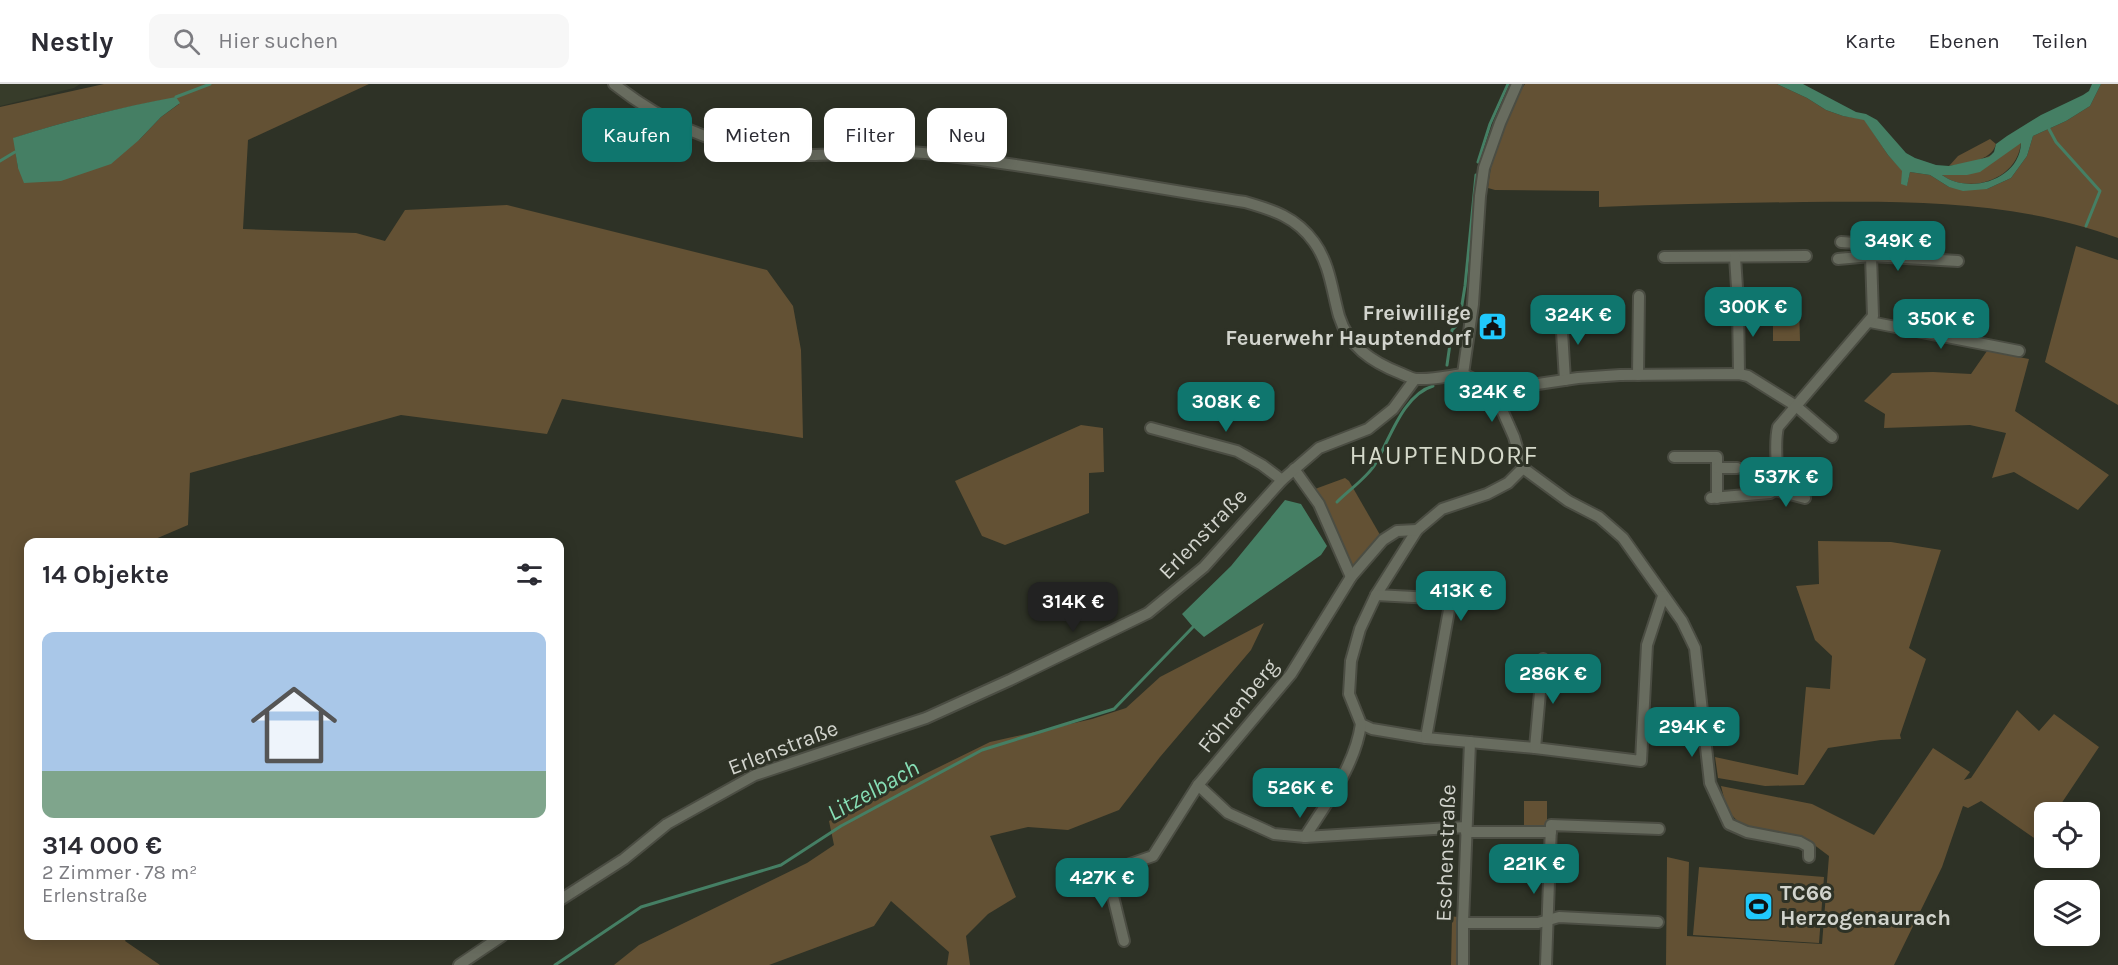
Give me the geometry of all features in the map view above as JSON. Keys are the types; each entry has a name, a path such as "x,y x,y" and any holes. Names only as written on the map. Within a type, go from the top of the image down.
{"street":[{"path":"614,84 673,124 737,147 768,153 805,155 921,152 1058,170 1245,202 1276,211 1297,224 1315,243 1330,277 1339,317 1348,336 1365,355 1415,379 1463,374 1480,382 1491,391 1499,404 1514,437 1523,468 1568,501 1599,517 1623,538 1682,621 1695,648 1710,783 1729,824 1747,832 1800,842 1809,848 1809,857"},
{"path":"1463,374 1473,304 1484,168 1517,84"},
{"path":"1841,242 1870,244"},
{"path":"1664,257 1806,256"},
{"path":"1838,259 1871,256 1958,261"},
{"path":"1674,457 1717,457 1714,498 1770,494 1775,490 1777,471 1775,441 1778,427 1873,316 1871,256"},
{"path":"1735,257 1739,374"},
{"path":"1638,375 1639,296"},
{"path":"1561,315 1565,380"},
{"path":"1870,322 2019,351"},
{"path":"1491,391 1565,380 1638,375 1739,374 1756,380 1796,406 1832,436"},
{"name":"Erlenstraße","path":"564,897 624,859 667,824 755,775 926,718 1148,613 1204,567 1294,469 1319,448 1368,429 1393,410 1415,379"},
{"path":"1150,428 1237,452 1262,465 1282,480"},
{"path":"1305,837 1336,789 1358,744 1361,724 1349,694 1351,661 1360,629 1376,595 1417,530 1442,509 1508,483 1523,468"},
{"path":"1717,468 1737,468"},
{"path":"1294,469 1318,504 1351,577"},
{"path":"1775,490 1805,498"},
{"name":"Föhrenberg","path":"1068,877 1107,872 1152,856 1198,785 1291,674 1351,577 1383,540 1397,531 1417,530"},
{"path":"1376,595 1451,599 1426,738"},
{"path":"1361,724 1372,729 1426,738 1535,748 1641,762 1647,645 1663,596"},
{"path":"1535,748 1543,659"},
{"name":"Eschenstraße","path":"1463,965 1470,742"},
{"path":"1198,785 1228,813 1274,834 1305,837 1466,830 1551,832"},
{"path":"1546,965 1551,825 1659,829"},
{"path":"1107,872 1124,941"},
{"path":"1463,923 1538,923 1559,917 1658,922"},
{"path":"459,965 496,940"}],"shaded area":[{"path":"0,84 80,84 74,88 0,106"},
{"path":"104,84 369,84 248,140 243,229 356,233 385,241 405,210 507,205 767,270 793,306 801,350 803,438 562,399 547,434 401,415 190,473 188,525 158,538 24,538 24,940 126,940 160,965 0,965 0,107","holes":["176,98 179,104 161,117 139,140 18,168 14,138 74,120"]},
{"path":"1525,84 1777,84 1826,110 1843,116 1864,119 1888,155 1903,171 1907,185 1910,172 1930,175 1949,187 1987,189 2011,178 2027,156 2033,136 2066,121 2090,106 2101,84 2118,84 2118,238 2040,216 1962,205 1844,202 1599,207 1599,191 1495,190 1488,188 1500,134"},
{"path":"1777,84 1803,84 1856,112 1866,114 1877,120 1906,153 1936,165 1949,166 1989,157 1994,152 1996,144 2007,136 2041,115 2083,95 2089,91 2092,84 2101,84 2090,106 2066,121 2033,136 2027,156 2011,178 1987,189 1963,191 1949,187 1930,175 1910,172 1907,186 1901,184 1902,171 1864,120 1826,110","holes":["2021,143 2018,156 2003,175 1991,180 1966,184 1942,175 1967,175 1980,172"]},
{"path":"176,97 180,103 161,117 111,164 61,181 24,183 18,168 13,138 94,115"},
{"path":"1990,139 1996,144 1989,155 1977,161 1949,166 1958,156"},
{"path":"2021,142 2018,155 2011,166 1990,180 1965,184 1942,175 1948,174"},
{"path":"2076,246 2118,260 2118,405 2045,362"},
{"path":"1799,307 1800,341 1773,341 1773,308"},
{"path":"1987,351 2029,359 2015,411 2109,475 2078,510 2014,472 1992,478 2006,433 1970,425 1884,428 1885,414 1864,401 1892,373 1971,374"},
{"path":"1081,425 1103,428 1104,472 1089,473 1089,513 1005,545 982,536 955,481"},
{"path":"1345,478 1349,481 1383,540 1351,577 1319,504 1315,489"},
{"path":"1285,500 1301,504 1327,546 1321,555 1204,637 1182,614 1231,566"},
{"path":"1818,541 1891,542 1941,550 1909,648 1926,659 1900,735 1901,739 1828,748 1804,785 1765,786 1718,778 1715,757 1798,775 1806,687 1830,689 1832,656 1815,640 1796,586 1819,584"},
{"path":"1264,623 1251,650 1160,757 1119,810 1068,830 1028,827 990,836 1016,897 988,914 966,936 970,965 947,965 949,952 891,901 874,926 769,965 614,965 639,945 807,863 834,845 829,821 990,742 1092,719 1126,708 1160,677"},
{"path":"2017,710 2039,731 2054,714 2099,747 2062,802 2034,802 2034,838 1981,801 1968,808 1963,806 1942,867 1894,965 1666,965 1667,857 1689,862 1687,936 1822,944 1829,856 1813,844 1743,827 1727,810 1721,786 1812,804 1874,835 1933,748 1970,772 1964,780 1971,778"},
{"path":"1524,801 1547,801 1547,829 1524,829"},
{"name":"TC66 Herzogenaurach","path":"1699,867 1824,877 1819,943 1693,935"},
{"path":"1449,916 1458,917 1458,965 1451,965 1452,922"}],"waterway":[{"path":"176,97 210,84"},
{"name":"Litzelbach","path":"1478,162 1490,124 1508,84"},
{"path":"2049,129 2056,142 2100,191 2086,226"},
{"path":"0,161 15,152"},
{"name":"Litzelbach","path":"1447,365 1452,330 1459,323 1465,286 1476,175"},
{"name":"Litzelbach","path":"1337,502 1374,466 1398,420 1413,399 1422,391 1433,386"},
{"name":"Litzelbach","path":"555,965 641,907 781,865 841,826 982,750 1114,709 1193,627"}],"place":[{"name":"Freiwillige Feuerwehr Hauptendorf","path":"1492,326"},
{"name":"TC66 Herzogenaurach","path":"1759,906"}],"district":[{"name":"HAUPTENDORF","path":"1444,455"}]}
